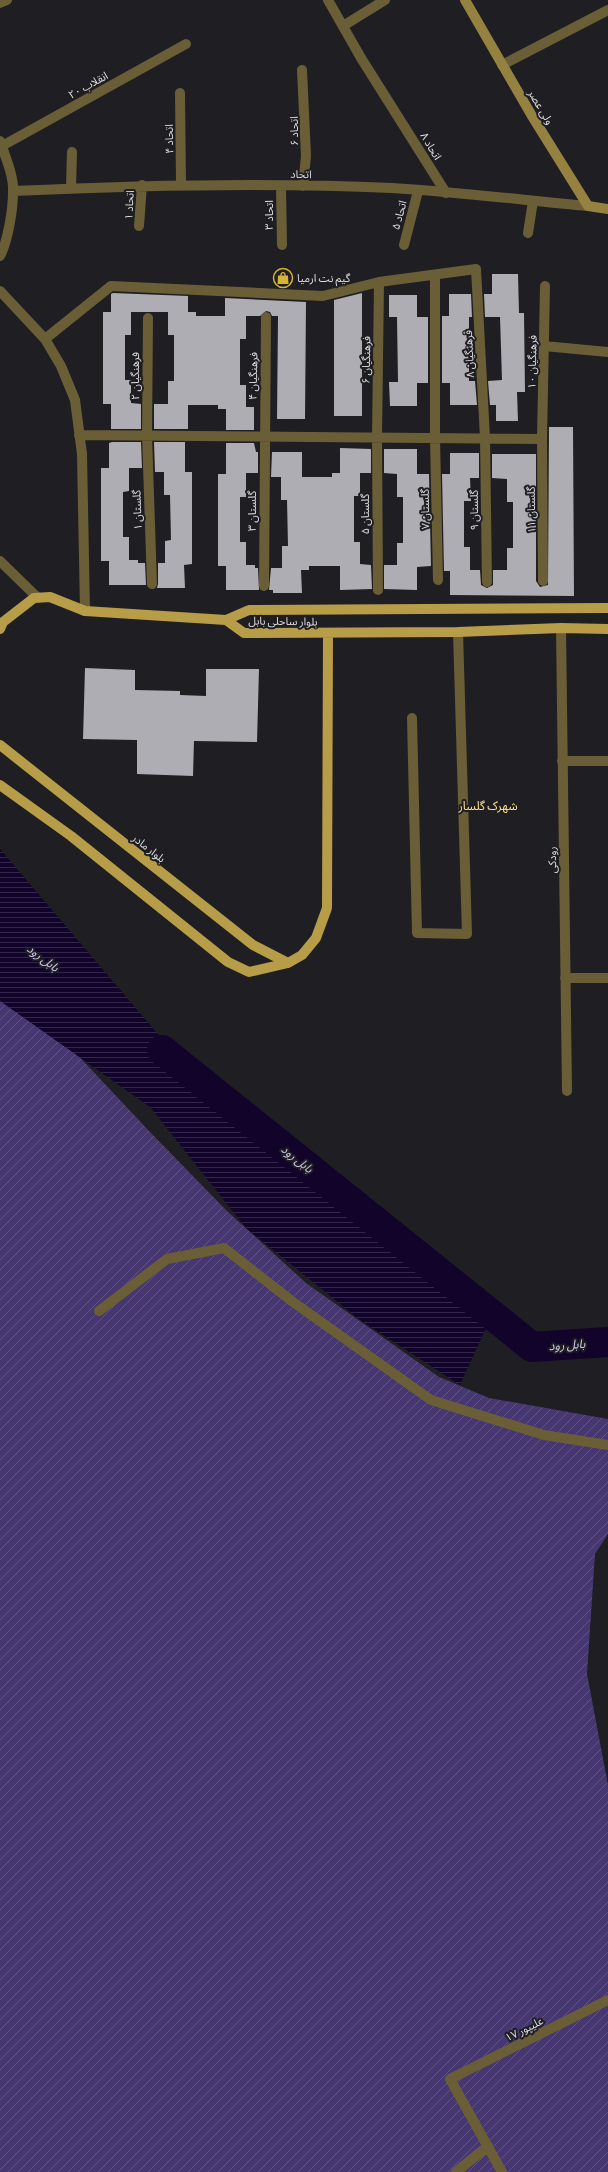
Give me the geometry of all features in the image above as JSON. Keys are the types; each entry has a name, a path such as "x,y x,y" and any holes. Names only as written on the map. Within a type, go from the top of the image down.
{"main road":[{"name":"ولی عصر","path":"465,0 532,116 588,206"},
{"path":"588,206 608,209"},
{"path":"0,629 3,622 21,606 38,598 50,597 85,611 226,620"},
{"name":"بلوار ساحلی بابل","path":"226,620 249,610 608,608"},
{"name":"بلوار ساحلی بابل","path":"226,620 244,633 328,634 458,632 560,628 608,629"},
{"path":"0,784 71,836 228,962 249,972 288,963 302,955 316,938 327,908 328,634"},
{"name":"بلوار مادر","path":"0,745 253,945 288,963"}],"street":[{"path":"0,3 7,0"},
{"name":"اتحاد ۸","path":"328,0 446,193"},
{"path":"343,26 385,0"},
{"path":"502,65 608,10"},
{"name":"انقلاب ۲۰","path":"1,143 186,44"},
{"name":"اتحاد ۶","path":"302,70 305,106 306,156 303,186"},
{"name":"اتحاد ۴","path":"180,93 181,184"},
{"path":"0,256 5,247 13,191 1,143"},
{"path":"71,188 72,152"},
{"name":"اتحاد","path":"13,191 181,184 303,186 418,190 588,206"},
{"name":"اتحاد ۱","path":"139,226 142,185"},
{"name":"اتحاد ۳","path":"281,186 282,245"},
{"name":"اتحاد ۵","path":"404,245 418,190"},
{"path":"528,233 532,201"},
{"name":"فرهنگیان ۸","path":"435,275 476,269 485,438"},
{"path":"45,340 111,286 323,296 379,282 435,275"},
{"name":"گلستان ۷","path":"435,275 435,438 438,580"},
{"name":"فرهنگیان ۶","path":"377,437 379,282"},
{"name":"فرهنگیان ۱۰","path":"542,439 545,286"},
{"path":"0,291 45,340 62,366 75,400 82,454 85,611"},
{"name":"فرهنگیان ۴","path":"265,436 266,317"},
{"name":"فرهنگیان ۲","path":"147,435 148,318"},
{"path":"544,346 608,352"},
{"path":"79,435 542,439"},
{"name":"گلستان ۱","path":"147,435 152,584"},
{"name":"گلستان ۳","path":"264,586 265,436"},
{"name":"گلستان ۵","path":"377,437 378,590"},
{"name":"گلستان ۹","path":"485,438 486,582"},
{"name":"گلستان ۱۱","path":"542,439 544,581"},
{"path":"0,561 38,598"},
{"name":"رودکی","path":"560,628 567,1091"},
{"path":"412,718 417,933 467,934 458,632"},
{"path":"562,761 608,761"},
{"path":"565,978 608,978"},
{"path":"99,1311 167,1259 224,1248 294,1302 431,1400 544,1434 608,1445"},
{"name":"علیپور ۱۷","path":"488,2146 450,2079 608,2000"},
{"path":"456,2172 488,2146 502,2172"}],"shaded area":[{"path":"0,979 40,1015 227,1211 306,1283 439,1377 489,1398 608,1419 608,1534 595,1554 587,1674 608,1785 608,2172 0,2172"}],"water":[{"path":"0,849 192,1074 492,1315 460,1385 360,1320 246,1228 150,1107 0,1001"}],"building":[{"path":"492,274 518,274 519,313 524,313 525,392 517,392 518,421 496,421 496,405 490,405 488,381 502,380 500,317 485,317 484,294 492,294"},
{"path":"362,293 362,416 334,416 334,300"},
{"path":"111,294 188,296 188,312 196,312 196,316 225,316 225,298 306,302 305,419 277,419 278,316 272,316 270,312 266,311 260,316 246,316 246,339 240,339 240,385 246,385 246,407 254,407 254,430 226,430 226,409 218,409 218,405 188,405 188,429 154,429 154,404 168,404 168,381 174,381 174,335 168,335 168,312 131,312 131,335 125,335 125,380 131,380 131,403 141,404 141,429 111,429 111,404 103,404 103,312 111,312"},
{"path":"449,294 471,294 472,317 469,317 469,381 475,381 477,405 450,405 450,383 442,383 442,316 449,316"},
{"path":"389,295 417,295 417,317 428,317 428,383 417,383 417,406 390,406 389,382 398,382 397,317 389,317"},
{"path":"549,427 573,427 574,596 450,595 450,571 444,571 442,474 450,474 450,453 479,453 479,478 470,478 471,501 464,501 464,547 470,547 470,570 480,570 481,585 487,588 493,585 493,570 507,570 507,548 513,548 513,502 507,502 507,479 492,478 492,454 536,454 536,581 540,587 548,585"},
{"path":"141,442 142,468 129,468 129,491 123,492 123,537 129,537 129,560 138,560 138,563 145,563 146,585 109,585 109,561 101,561 101,468 109,468 109,443"},
{"path":"154,442 185,442 185,472 192,472 192,564 184,565 185,588 157,588 158,563 165,563 165,541 171,540 170,495 164,495 164,472 155,472"},
{"path":"226,443 254,443 256,452 258,452 258,473 246,473 246,497 240,497 240,542 246,542 246,565 255,565 255,568 258,568 259,590 226,590 226,566 218,566 218,474 226,474"},
{"path":"340,448 371,449 371,473 360,473 360,496 354,496 354,542 360,542 360,564 371,565 372,589 340,590 340,566 309,566 309,570 301,570 302,593 273,593 273,590 269,590 271,568 282,568 282,546 288,546 287,500 281,500 281,477 271,477 272,452 302,452 302,477 332,477 332,473 340,473"},
{"path":"384,449 417,449 417,474 429,474 431,566 417,567 417,590 384,589 384,565 397,565 397,543 403,543 403,497 397,497 397,474 384,473"},
{"path":"85,668 135,670 135,690 180,691 180,695 206,696 206,669 259,669 257,742 194,741 193,776 137,774 137,740 83,739"}],"waterway":[{"name":"بابل رود","path":"162,1050 532,1347 608,1342"}],"place":[{"name":"گیم نت ارمیا","path":"283,278"}],"district":[{"name":"شهرک گلسار","path":"488,806"}]}
